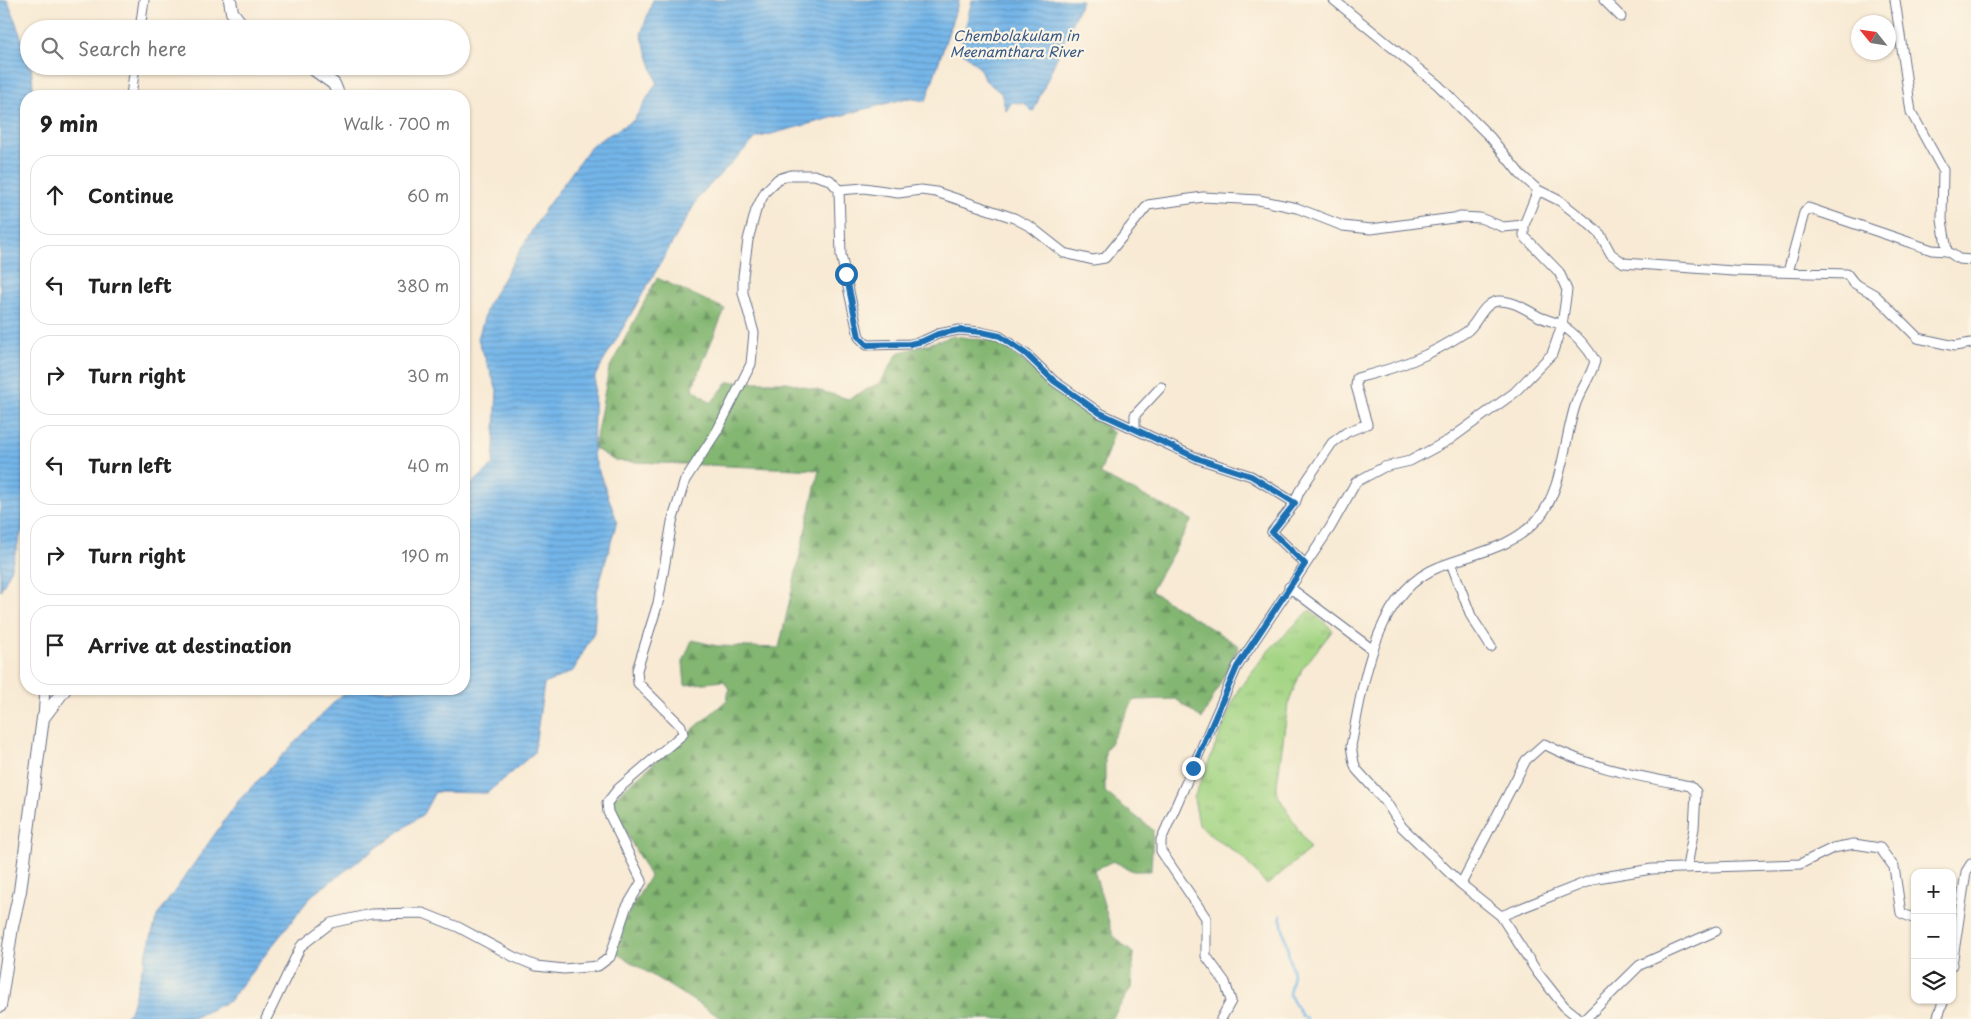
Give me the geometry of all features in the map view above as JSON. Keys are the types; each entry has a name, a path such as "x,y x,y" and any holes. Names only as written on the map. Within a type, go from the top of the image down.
{"main road":[{"path":"230,0 232,12 238,20"},
{"path":"322,75 334,84 336,90"},
{"path":"0,1006 12,926 20,892 42,718 60,695"}],"street":[{"path":"141,20 144,0"},
{"path":"1334,0 1438,85 1491,138 1520,174 1538,190 1560,201 1589,224 1600,234 1610,254 1624,263 1733,271 1847,274 1854,283 1875,295 1918,338 1955,346 1971,343"},
{"path":"1604,0 1621,17"},
{"path":"1895,0 1911,112 1944,170 1942,220 1947,251"},
{"path":"132,90 134,75"},
{"path":"266,1019 301,946 331,923 371,914 423,913 458,927 514,958 536,966 564,969 598,966 610,957 626,908 642,881 608,812 607,803 618,789 683,734 681,726 638,684 637,670 658,603 672,522 685,480 717,431 751,364 754,333 743,293 743,276 748,240 756,210 765,192 778,179 791,174 822,177 830,180 839,190 841,255 859,337 867,345 910,344 923,341 938,334 959,330 1000,336 1014,345 1054,381 1086,405 1199,459 1251,476 1295,503"},
{"path":"839,190 864,188 898,193 921,190 936,192 986,210 1003,214 1031,227 1064,253 1093,260 1105,258 1148,205 1203,197 1259,200 1297,208 1343,226 1371,229 1461,217 1480,218 1503,227 1524,225"},
{"path":"1221,1019 1231,1001 1225,982 1206,956 1206,918 1161,851 1161,840 1237,667 1330,528 1356,482 1384,467 1410,460 1449,440 1485,416 1514,393 1552,354 1562,325 1567,290 1559,272 1524,236 1524,225 1538,190"},
{"path":"1788,272 1804,213 1808,208 1932,250 1947,251 1960,259 1971,260"},
{"path":"1305,564 1272,532 1295,503 1299,492 1332,443 1347,432 1367,424 1356,386 1357,378 1397,368 1436,352 1472,328 1487,306 1497,301 1516,304 1539,317 1562,325 1580,341 1595,361 1576,404 1550,500 1542,514 1524,533 1494,549 1437,567 1408,585 1402,592 1381,627 1373,650 1351,746 1354,763 1363,777 1386,802 1402,827 1461,884 1501,916 1537,972 1564,1006 1580,1019"},
{"path":"1135,430 1135,415 1161,387"},
{"path":"1451,563 1471,616 1491,647"},
{"path":"1289,587 1373,650"},
{"path":"42,718 44,695"},
{"path":"1461,884 1526,760 1544,744 1571,758 1612,771 1690,786 1696,792 1696,801 1694,828 1687,867"},
{"path":"1501,916 1597,878 1652,869 1800,864 1833,848 1854,844 1880,848 1894,867 1901,913 1911,917"},
{"path":"1956,924 1966,872 1971,864"},
{"path":"1585,1019 1640,965 1716,931"},
{"path":"1937,1019 1943,1004"}],"green space":[{"path":"657,278 725,309 692,388 711,403 728,382 787,382 849,399 881,382 898,353 954,336 999,342 1114,433 1100,474 1192,520 1151,591 1239,646 1202,719 1176,699 1134,700 1105,752 1105,792 1153,830 1151,871 1133,871 1113,861 1094,870 1113,936 1134,954 1131,988 1112,1019 723,1019 608,948 650,876 609,802 727,700 729,689 724,681 685,685 683,662 692,640 717,646 779,648 819,470 615,461 594,448 609,369"},
{"path":"1310,610 1333,630 1302,669 1288,704 1276,792 1310,849 1267,885 1240,855 1210,835 1199,825 1194,798 1238,690 1268,651"}],"water":[{"path":"0,0 8,0 20,34 20,75 32,75 33,90 20,90 20,537 9,574 0,591"},
{"path":"653,0 959,0 926,101 907,98 756,138 700,195 595,376 593,455 617,521 597,592 594,632 573,671 544,684 534,753 487,793 435,792 423,814 312,895 229,1001 191,1019 123,1019 130,1012 157,916 239,800 341,695 470,695 470,486 493,465 497,390 478,339 488,304 545,209 592,145 634,120 657,82 641,34"},
{"name":"Chembolakulam in Meenamthara River","path":"972,0 1082,0 1033,112 1024,103 1012,102 1006,111 1001,93 985,80 979,67 960,50"}],"waterway":[{"path":"1280,915 1293,974 1289,994 1302,1016 1307,1019"}],"route":[{"path":"846,274 859,337 867,345 910,344 923,341 938,334 959,330 1000,336 1026,354 1054,381 1100,413 1116,422 1173,445 1199,459 1251,476 1295,503 1272,532 1305,564 1237,667 1193,768"}]}
